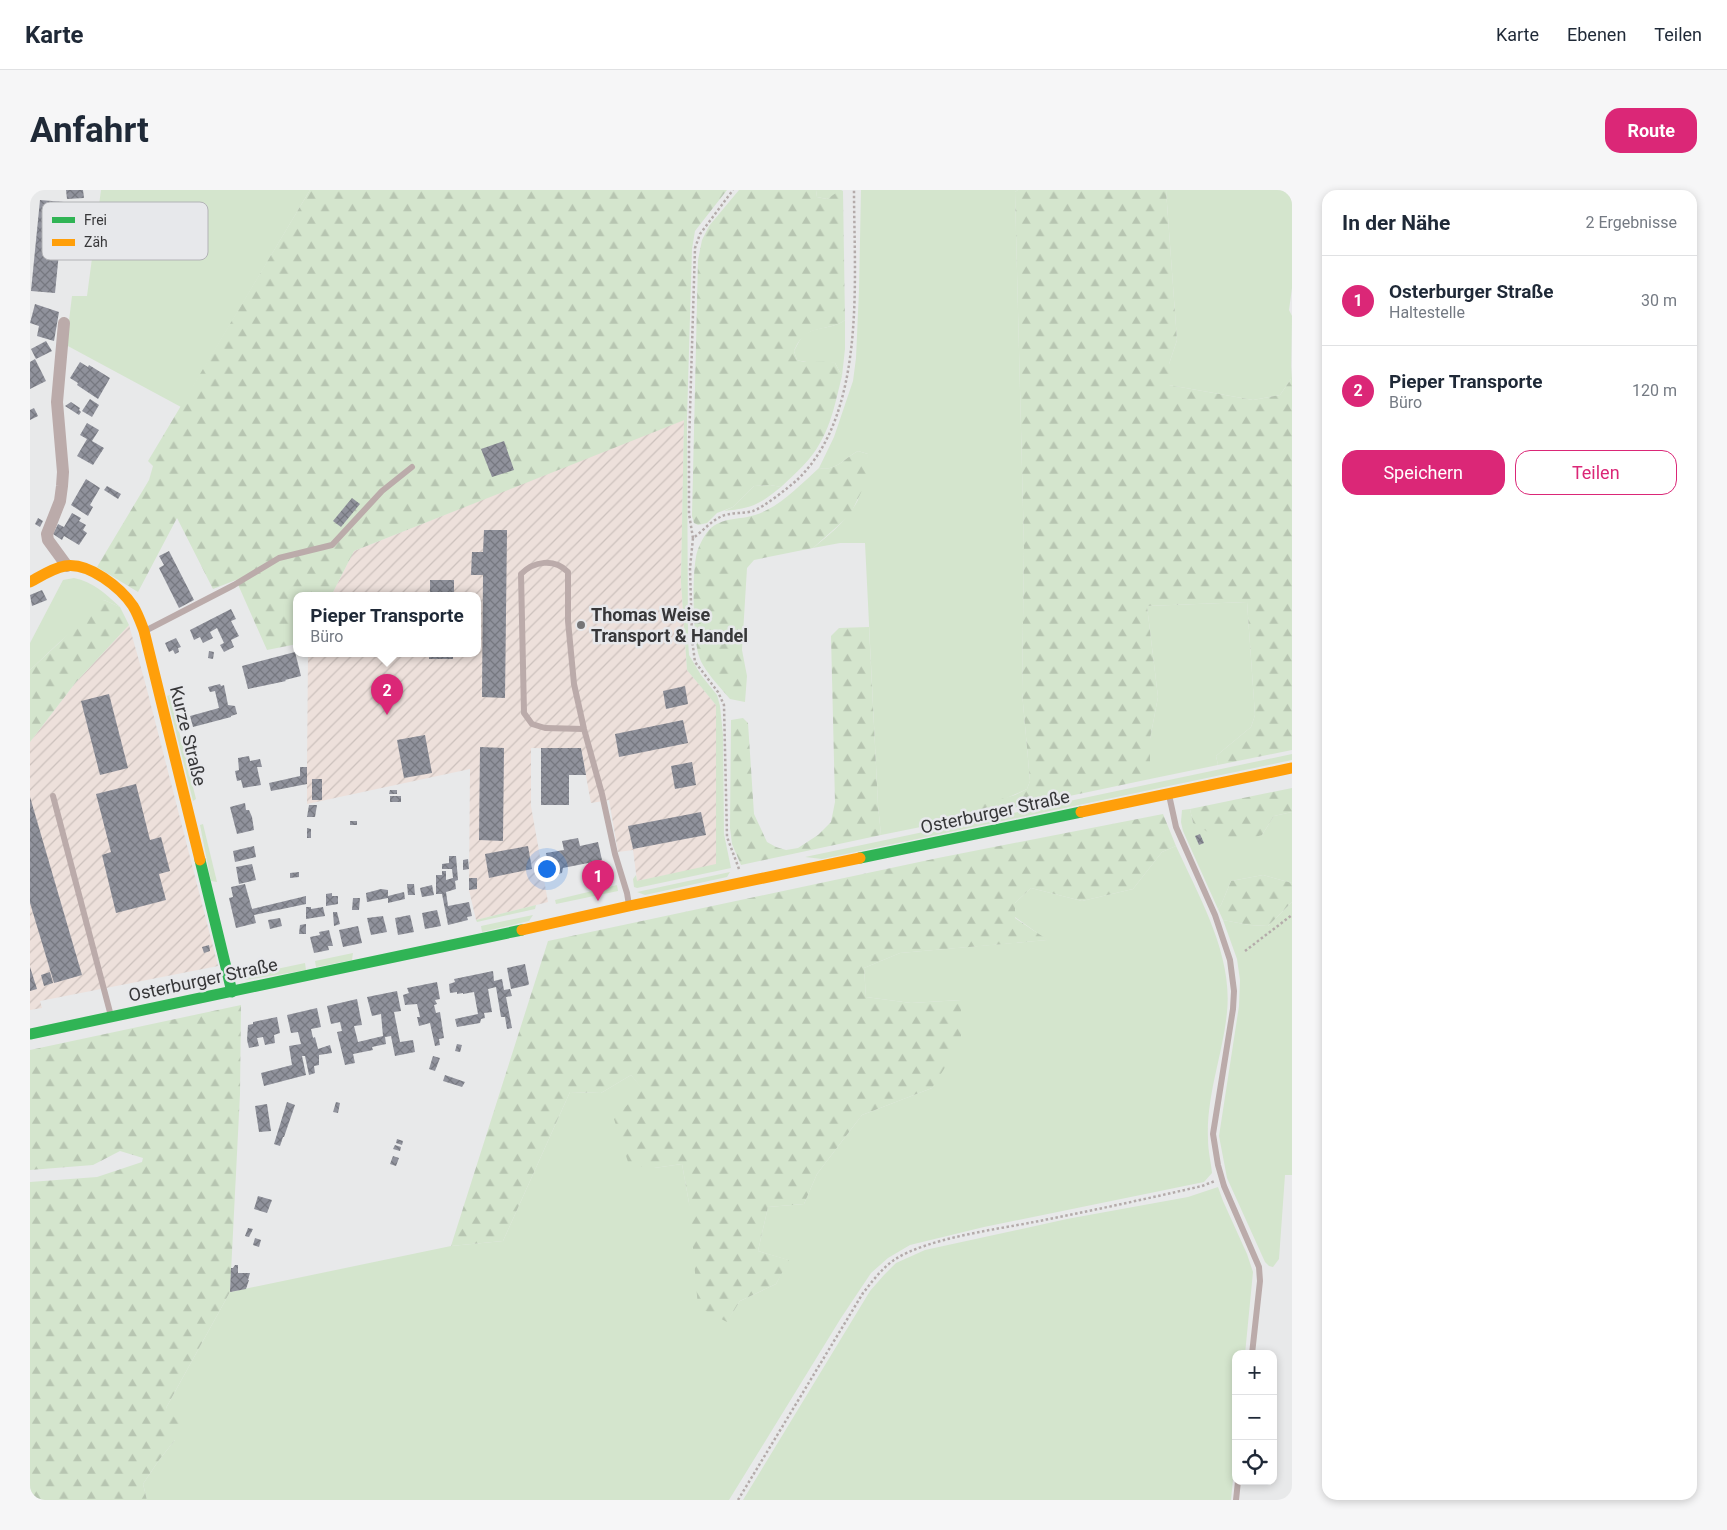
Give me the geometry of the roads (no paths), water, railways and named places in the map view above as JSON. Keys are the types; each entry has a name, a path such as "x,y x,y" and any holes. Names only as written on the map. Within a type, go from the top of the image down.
{"street":[{"path":"30,582 67,566 48,540 47,534 60,501 62,486 63,472 57,402 64,323"},
{"name":"Kurze Straße","path":"67,566 77,566 104,579 125,595 134,608 144,631 232,992"},
{"name":"Osterburger Straße","path":"30,1034 629,906 1292,768"}],"lane":[{"path":"144,631 234,585 280,558 332,545 382,492 412,467"},
{"path":"584,729 544,728 532,724 524,712 521,574 529,566 540,562 561,566 568,572 568,621 574,684 629,906"},
{"path":"1169,793 1176,827 1215,915 1230,960 1233,978 1234,1009 1213,1134 1216,1158 1222,1178 1259,1267 1260,1281 1252,1350"},
{"path":"53,796 111,1018"},
{"path":"1236,1500 1238,1485"}],"place":[{"name":"Thomas Weise Transport & Handel","path":"581,625"},
{"name":"Pieper Transporte","path":"387,715"},
{"name":"Osterburger Straße","path":"598,901"}]}
